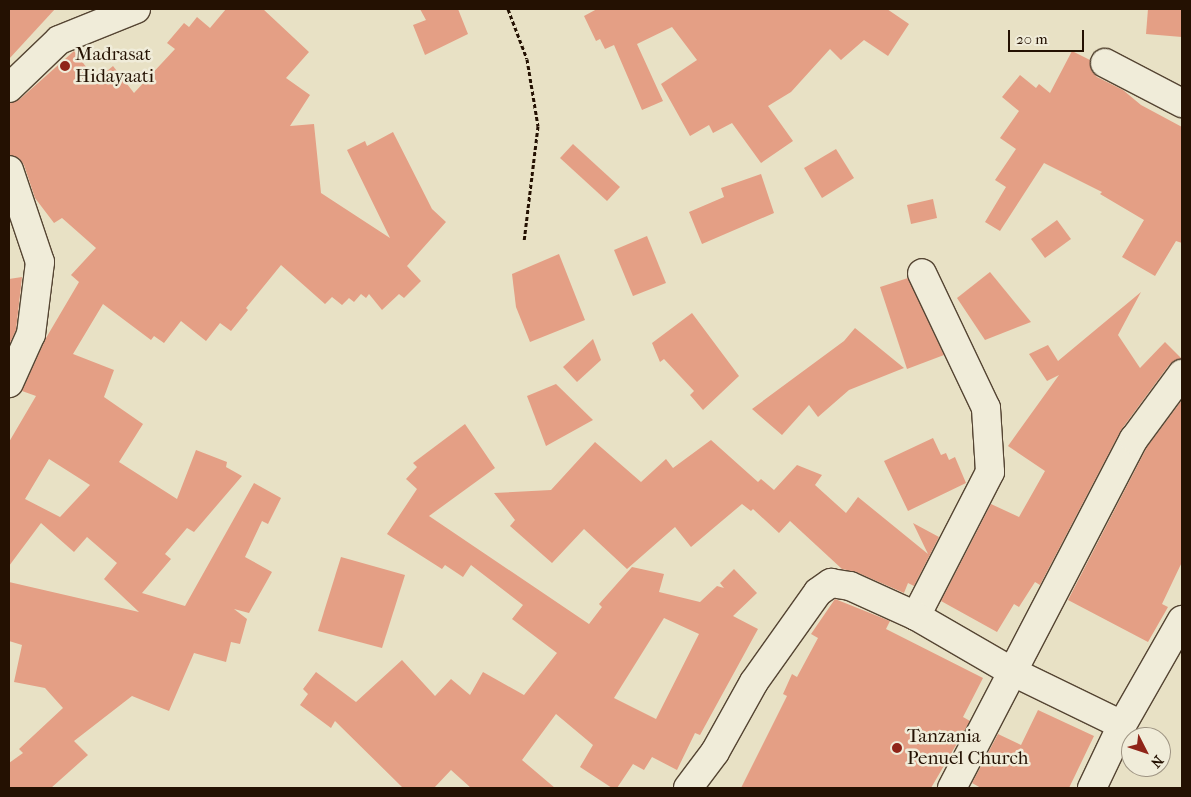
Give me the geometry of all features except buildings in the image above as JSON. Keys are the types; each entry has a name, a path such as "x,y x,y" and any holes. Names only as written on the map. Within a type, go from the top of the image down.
{"street":[{"path":"9,88 59,40 136,9"},
{"path":"1105,64 1182,103"},
{"path":"9,170 40,262 31,334 9,383"},
{"path":"916,616 990,472 986,408 922,273"},
{"path":"952,788 1011,671 1134,439 1182,374"},
{"path":"688,788 715,752 754,682 818,592 831,583 850,586 916,616 1011,671 1122,725"},
{"path":"1092,788 1122,725 1182,620"}],"path":[{"path":"508,9 527,58 538,126 524,242"}],"place":[{"name":"Madrasat Hidayaati","path":"65,66"},
{"name":"Tanzania Penuel Church","path":"897,748"}]}
